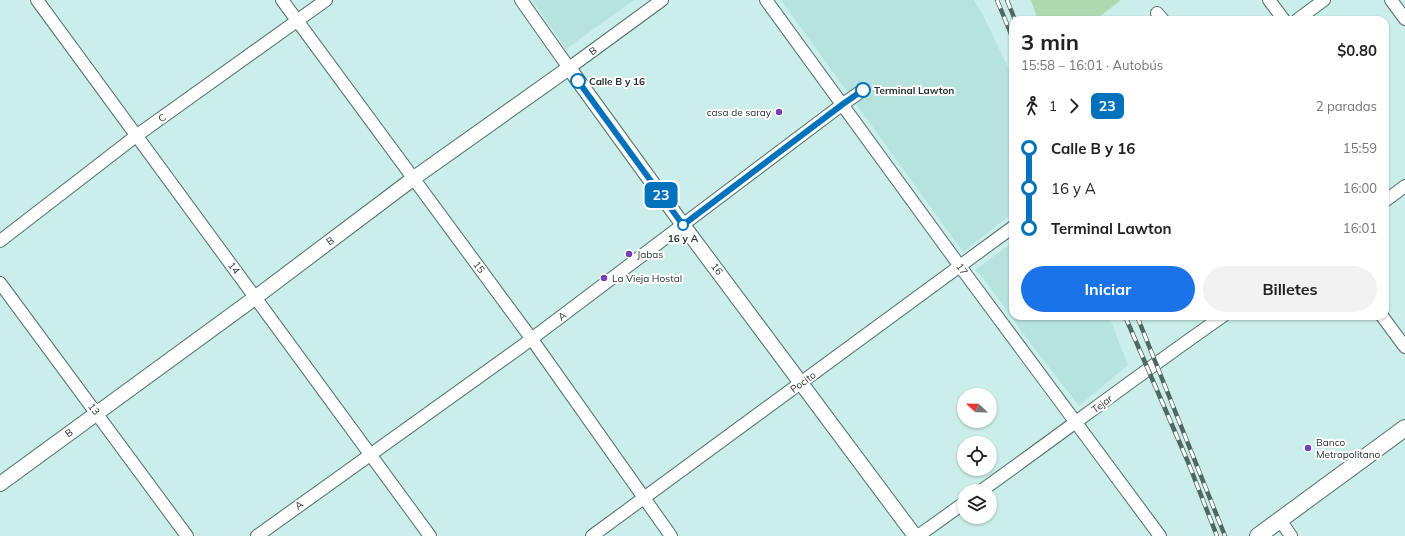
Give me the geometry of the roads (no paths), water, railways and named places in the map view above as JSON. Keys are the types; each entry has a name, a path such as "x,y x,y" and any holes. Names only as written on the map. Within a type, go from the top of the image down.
{"main road":[{"path":"1258,536 1405,428"}],"street":[{"name":"14","path":"37,0 430,536"},
{"name":"15","path":"282,0 531,338 671,536"},
{"name":"C","path":"0,241 136,136 298,22 326,0"},
{"name":"16","path":"521,0 683,225 916,536"},
{"name":"B","path":"0,484 256,297 414,178 662,0"},
{"name":"17","path":"766,0 1160,536"},
{"path":"1269,0 1281,16"},
{"path":"1302,16 1324,0"},
{"path":"1391,0 1405,19"},
{"name":"A","path":"257,536 531,338 863,90"},
{"path":"1389,198 1405,186"},
{"name":"Pocito","path":"592,536 1009,230"},
{"name":"13","path":"0,283 187,536"},
{"name":"Tejar","path":"990,484 1217,320"},
{"path":"1385,320 1405,347"},
{"path":"916,536 957,508"},
{"path":"1280,520 1291,536"}],"railway":[{"path":"997,0 1009,29"},
{"path":"1007,0 1013,16"},
{"path":"1127,320 1188,462 1217,536"},
{"path":"1139,320 1225,536"}],"place":[{"name":"Calle B y 16","path":"578,81"},
{"name":"Terminal Lawton","path":"863,90"},
{"name":"casa de saray","path":"779,112"},
{"name":"16 y A","path":"683,225"},
{"name":"Jabas","path":"629,254"},
{"name":"La Vieja Hostal","path":"604,278"},
{"name":"Banco Metropolitano","path":"1308,448"}]}
